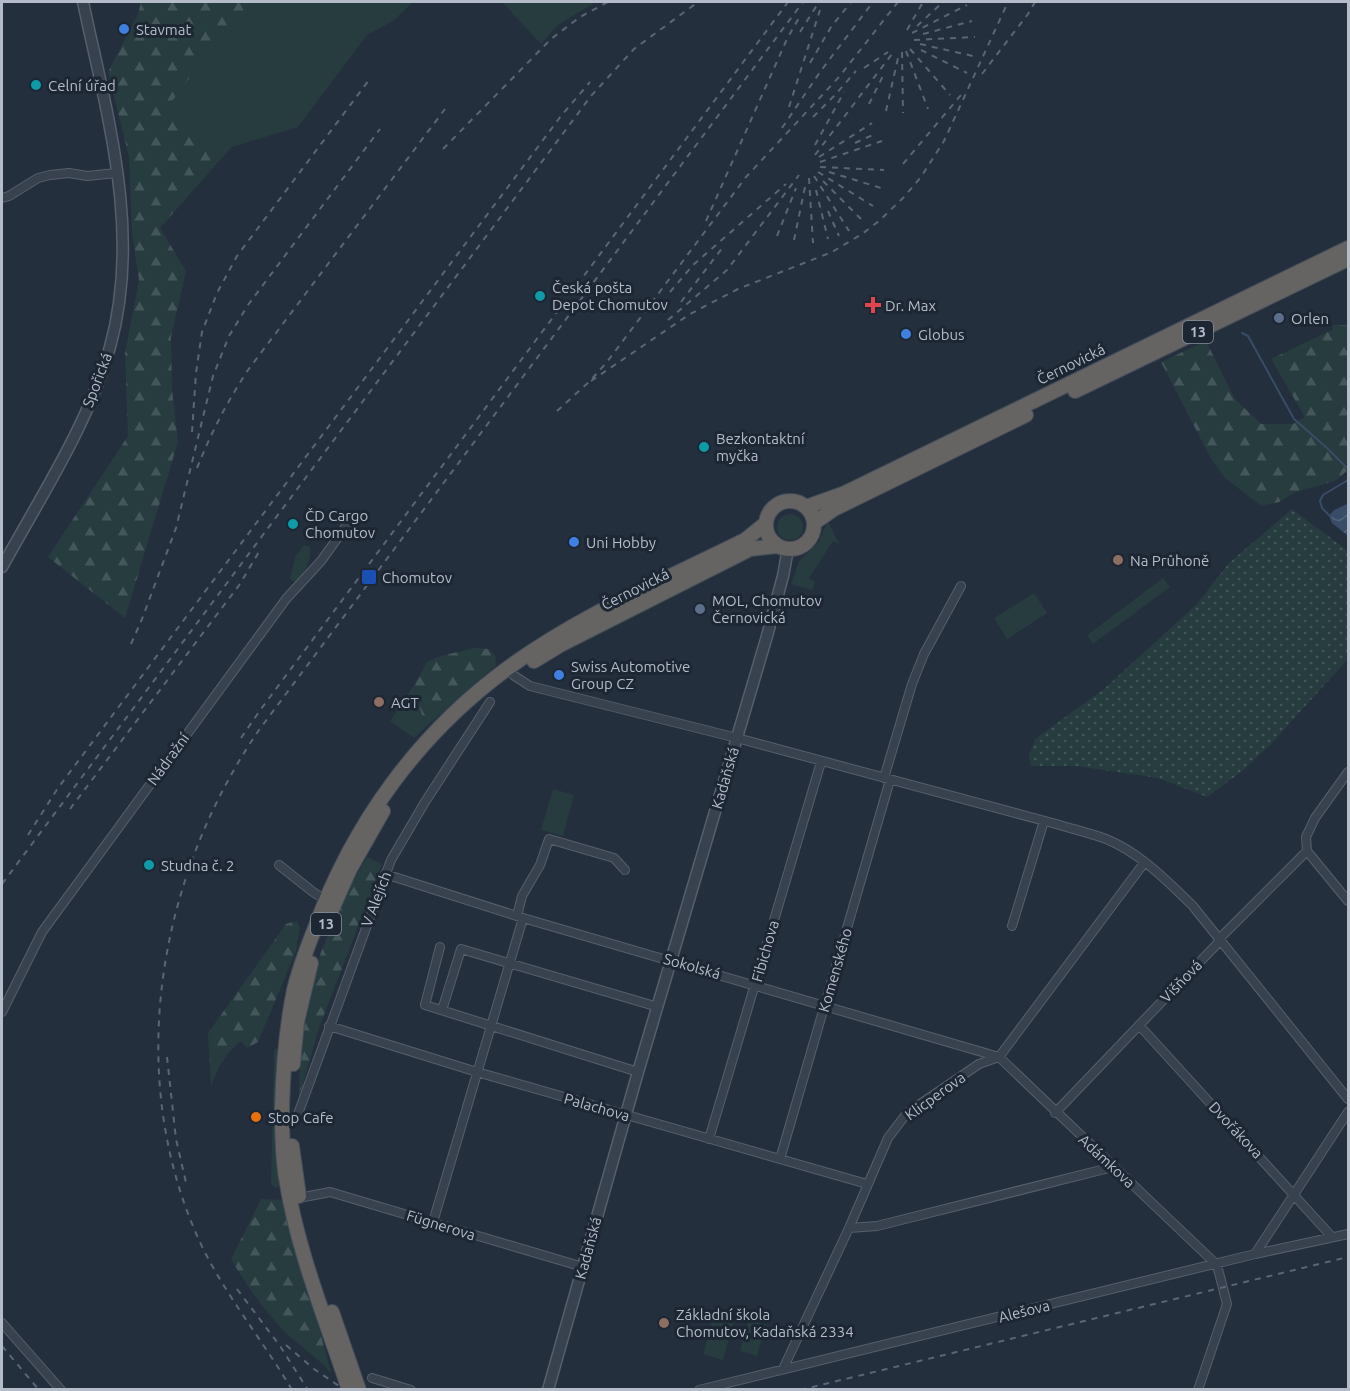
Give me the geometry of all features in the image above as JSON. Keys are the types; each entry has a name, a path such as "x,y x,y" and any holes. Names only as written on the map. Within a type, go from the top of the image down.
{"highway":[{"name":"Černovická","path":"511,671 555,636 745,540 765,524 771,509 780,503 794,501 806,507 844,493 1348,248"},
{"name":"Černovická","path":"511,671 750,549 799,548 806,544 814,531 814,523 834,509 1348,259"},
{"path":"806,507 814,523"},
{"path":"765,524 770,540 782,547"},
{"name":"13","path":"360,1389 327,1297 299,1198 291,1132 291,1086 297,1022 309,968 340,866 364,822 401,769 438,728 462,705 511,671"},
{"name":"13","path":"329,902 301,966 288,1021 282,1087 282,1133 286,1177 300,1238 349,1389"},
{"path":"336,1352 343,1389"}],"street":[{"name":"Spořická","path":"2,567 66,451 89,404 110,347 118,314 123,267 123,218 117,173 83,2"},
{"path":"2,198 38,178 50,175 69,173 87,176 117,173"},
{"name":"Nádražní","path":"2,1012 42,932 286,599 321,561 352,518"},
{"name":"Kadaňská","path":"548,1389 638,1072 781,586 782,547"},
{"path":"887,779 912,684 924,654 961,586"},
{"path":"511,671 530,686 737,738 1106,839 1131,853 1192,905 1348,1099"},
{"name":"V Alejích","path":"298,1114 385,874 425,802 490,702"},
{"name":"Fibichova","path":"709,1139 821,762"},
{"path":"1348,774 1315,818 1306,837 1307,851 1348,901"},
{"name":"Komenského","path":"780,1159 825,1006 887,779"},
{"path":"1012,926 1044,821"},
{"path":"433,1222 511,963 522,896 540,865 549,839 614,858 625,870"},
{"name":"Višňová","path":"1055,1113 1217,944 1220,938 1307,851"},
{"name":"Klicperova","path":"783,1370 888,1138 907,1113 980,1064 999,1057 1144,863"},
{"path":"279,865 329,902"},
{"name":"Sokolská","path":"385,874 520,917 999,1057"},
{"path":"440,947 425,1005 638,1072"},
{"path":"442,1010 461,949 658,1007"},
{"name":"Dvořákova","path":"1139,1025 1332,1237"},
{"name":"Palachova","path":"329,1026 626,1116 867,1184"},
{"name":"Adámkova","path":"999,1057 1055,1113 1217,1265"},
{"path":"1255,1254 1348,1112"},
{"path":"849,1228 877,1226 1113,1167"},
{"name":"Fügnerova","path":"299,1198 330,1191 583,1267"},
{"name":"Alešova","path":"699,1389 1255,1254 1348,1234"},
{"path":"1198,1389 1227,1304 1217,1265"},
{"path":"2,1323 61,1389"},
{"path":"372,1378 411,1389"}],"green space":[{"path":"141,2 261,2 207,54 164,112 221,159 160,228 186,271 171,337 172,390 178,442 125,618 48,557 128,436 125,353 139,280 132,232 129,157 108,72 138,14"},
{"path":"261,2 413,2 393,21 367,35 298,127 232,147 221,159 163,113 207,54"},
{"path":"502,2 596,2 558,25 541,44"},
{"path":"1333,325 1348,325 1348,470 1335,481 1296,492 1279,502 1261,506 1224,477 1209,455 1161,362 1206,341 1235,399 1261,424 1293,424 1305,417 1271,359 1332,330"},
{"path":"1292,509 1348,551 1348,659 1270,745 1241,772 1207,797 1158,778 1077,766 1031,766 1029,756 1035,739 1104,689 1197,604 1229,563"},
{"path":"790,514 799,518 803,527 799,536 790,540 781,536 777,527 781,518"},
{"path":"828,521 839,544 833,541 809,578 815,582 812,590 791,584 799,561 818,543"},
{"path":"304,545 310,547 309,560 299,581 293,581 290,578 295,557"},
{"path":"1163,578 1170,587 1093,644 1087,635"},
{"path":"1034,593 1047,613 1007,639 994,618"},
{"path":"474,648 489,649 495,655 496,665 426,727 417,700 415,684 427,662"},
{"path":"415,684 417,700 426,727 414,738 390,721"},
{"path":"553,789 574,795 563,836 541,830"},
{"path":"367,857 382,864 319,1028 299,1097 301,1046 310,992 321,952 345,894"},
{"path":"296,921 300,927 296,951 258,1042 247,1048 241,1041 235,1046 223,1061 211,1086 208,1033 286,924"},
{"path":"277,1048 276,1093 281,1185 275,1188 271,1184 274,1050"},
{"path":"261,1199 285,1200 331,1373 277,1324 231,1259"},
{"path":"716,1308 736,1314 723,1360 703,1354"},
{"path":"749,1319 766,1325 757,1356 740,1351"}],"water":[{"path":"1348,504 1348,536 1332,523 1329,516 1334,510"}],"waterway":[{"path":"1242,333 1248,336 1294,419 1348,469"},
{"path":"1331,517 1322,508 1320,501 1323,495 1348,480"}],"railway":[{"path":"443,149 551,39 580,17 608,2"},
{"path":"2,884 591,96 634,49 698,2"},
{"path":"241,738 788,2"},
{"path":"292,1390 228,1292 195,1231 174,1168 162,1104 158,1038 164,973 177,909 197,846 225,786 259,730 803,2"},
{"path":"800,32 819,2"},
{"path":"810,63 831,27 851,2"},
{"path":"782,128 820,72 873,2"},
{"path":"557,411 607,362 746,177 839,77 898,2"},
{"path":"907,30 923,2"},
{"path":"917,26 943,2"},
{"path":"591,381 690,314 738,289 832,252 879,221 921,177 944,141 1008,2"},
{"path":"982,74 1035,2"},
{"path":"912,33 967,5"},
{"path":"789,107 820,10"},
{"path":"706,221 787,39 800,16"},
{"path":"923,34 972,21"},
{"path":"914,40 975,37"},
{"path":"920,44 973,56"},
{"path":"910,49 950,95"},
{"path":"815,155 895,50"},
{"path":"921,50 967,73"},
{"path":"906,51 928,109"},
{"path":"864,68 888,52"},
{"path":"902,52 903,113"},
{"path":"886,111 898,58"},
{"path":"813,117 856,71"},
{"path":"869,104 885,72"},
{"path":"192,432 196,373 202,332 217,293 237,256 369,80"},
{"path":"28,835 58,788 561,116 590,82"},
{"path":"815,145 844,92"},
{"path":"903,164 961,95"},
{"path":"197,468 220,418 248,370 445,109"},
{"path":"819,157 872,123"},
{"path":"131,644 176,528 213,376 229,336 248,305 380,129"},
{"path":"855,143 877,133"},
{"path":"820,162 882,141"},
{"path":"820,167 884,170"},
{"path":"818,172 873,206"},
{"path":"829,172 881,188"},
{"path":"668,320 727,270 799,175"},
{"path":"814,176 849,231"},
{"path":"809,178 813,243"},
{"path":"823,181 861,219"},
{"path":"670,292 693,265 786,184"},
{"path":"794,240 805,187"},
{"path":"777,236 796,188"},
{"path":"816,190 828,239"},
{"path":"828,211 839,236"},
{"path":"681,302 723,247"},
{"path":"70,809 240,584 260,550"},
{"path":"167,1057 176,1139 187,1187"},
{"path":"800,1390 1348,1257"},
{"path":"237,1289 280,1346 308,1390"},
{"path":"286,1345 314,1369 345,1390"},
{"path":"2,1346 39,1390"}],"place":[{"name":"Stavmat","path":"124,29"},
{"name":"Celní úřad","path":"36,85"},
{"name":"Česká pošta Depot Chomutov","path":"540,296"},
{"name":"Dr. Max","path":"873,305"},
{"name":"Orlen","path":"1279,318"},
{"name":"Globus","path":"906,334"},
{"name":"Bezkontaktní myčka","path":"704,447"},
{"name":"ČD Cargo Chomutov","path":"293,524"},
{"name":"Uni Hobby","path":"574,542"},
{"name":"Na Průhoně","path":"1118,560"},
{"name":"Chomutov","path":"369,577"},
{"name":"MOL, Chomutov Černovická","path":"700,609"},
{"name":"Swiss Automotive Group CZ","path":"559,675"},
{"name":"AGT","path":"379,702"},
{"name":"Studna č. 2","path":"149,865"},
{"name":"Stop Cafe","path":"256,1117"},
{"name":"Základní škola Chomutov, Kadaňská 2334","path":"664,1323"}]}
